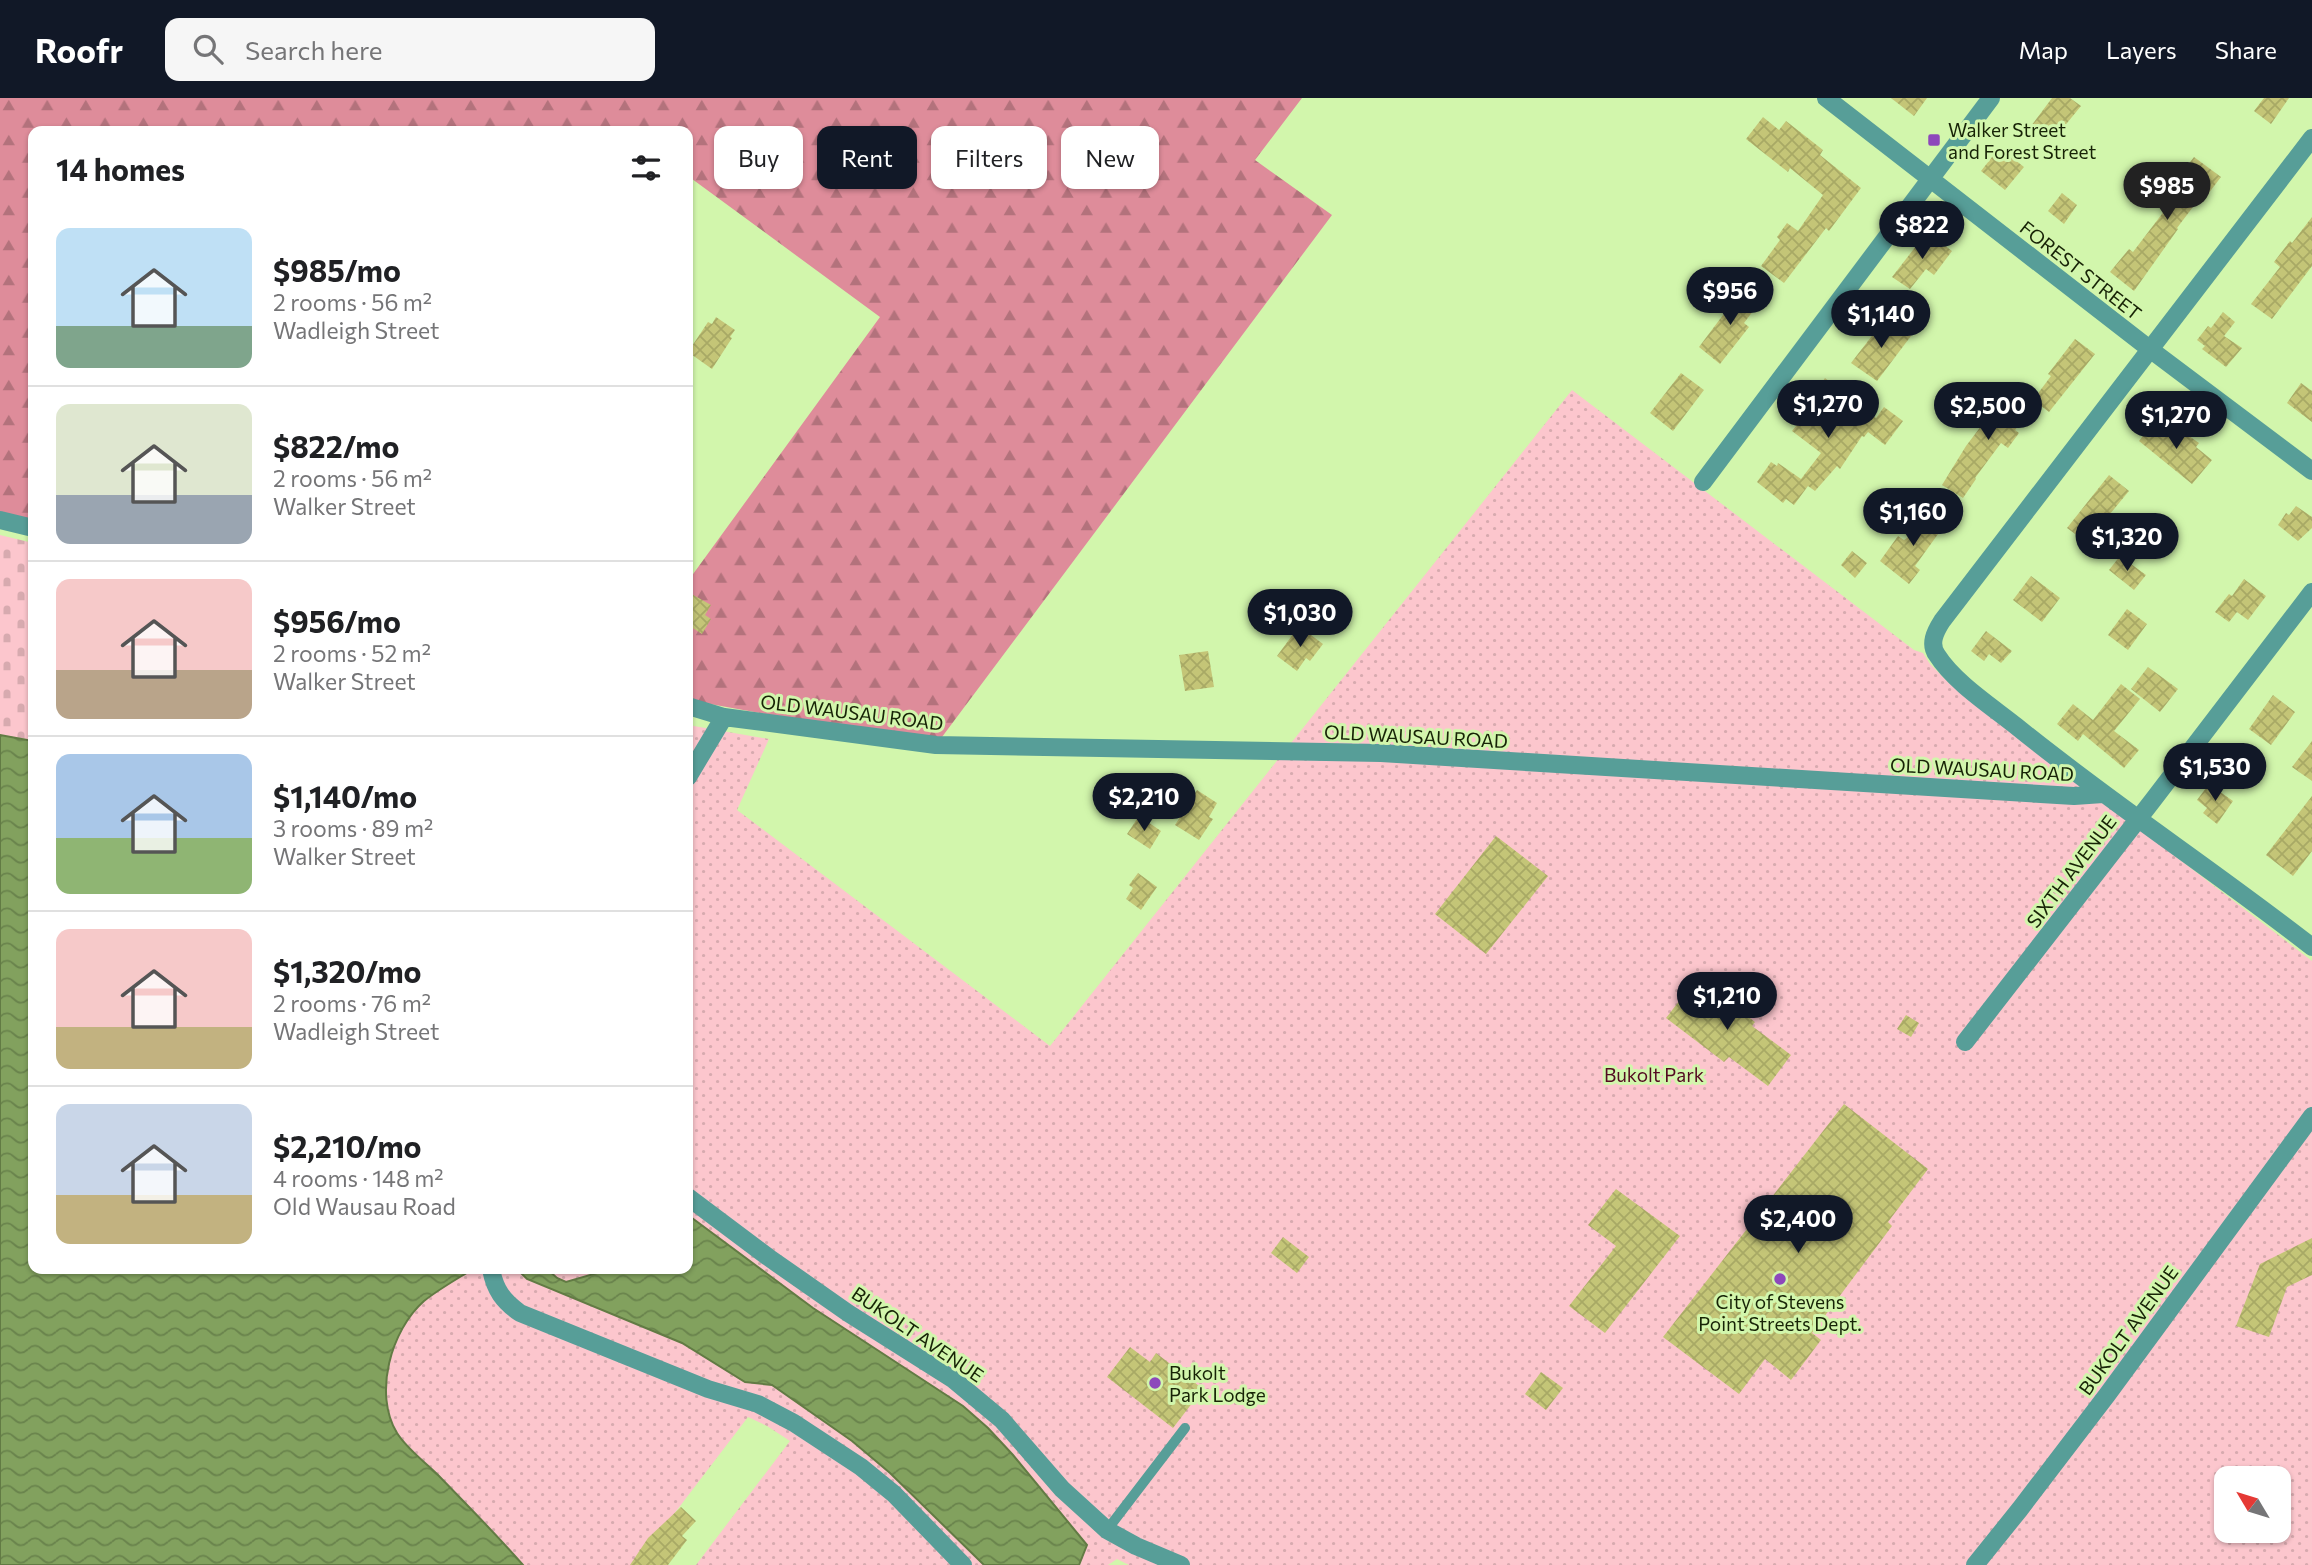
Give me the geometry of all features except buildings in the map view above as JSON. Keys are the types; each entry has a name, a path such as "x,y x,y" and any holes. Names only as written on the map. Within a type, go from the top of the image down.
{"street":[{"name":"FOREST STREET","path":"1826,98 1929,180 2312,471"},
{"path":"1703,481 1992,98"},
{"path":"2312,138 1942,621 1933,646 1936,654 1966,686 2136,820 2253,901 2312,947"},
{"path":"0,520 28,527"},
{"name":"SIXTH AVENUE","path":"1965,1042 2312,592"},
{"name":"OLD WAUSAU ROAD","path":"693,708 724,717 936,745 1381,753 2074,796 2103,794"},
{"path":"693,769 724,717"},
{"name":"BUKOLT AVENUE","path":"1977,1564 2107,1395 2312,1116"},
{"name":"BUKOLT AVENUE","path":"693,1201 848,1313 954,1380 1002,1420 1062,1489 1107,1530 1181,1565"},
{"path":"493,1274 500,1296 520,1313 708,1389 758,1404 823,1441 894,1494 963,1565"}],"lane":[{"path":"1107,1530 1185,1428"}],"green space":[{"path":"0,98 1302,98 1255,160 1332,215 936,745 693,701 693,574 880,317 693,180 693,126 28,126 28,531 0,528"},
{"name":"Bukolt Park","path":"1572,390 1914,650 1923,653 1949,683 2312,961 2312,1565 1129,1565 1117,1559 1108,1565 1079,1565 1087,1545 1013,1455 962,1406 813,1308 693,1219 693,726 769,739 737,810 1050,1046"},
{"path":"0,535 28,542 28,739 0,735"},
{"path":"465,1274 522,1274 527,1279 682,1343 745,1382 772,1385 852,1441 890,1473 984,1565 696,1565 790,1441 748,1417 635,1565 523,1565 401,1438 390,1417 386,1382 395,1345 412,1313 442,1288"},
{"path":"553,1274 590,1274 566,1283"}],"water":[{"path":"0,735 28,740 28,1274 465,1274 424,1301 402,1328 389,1363 386,1400 390,1417 401,1439 471,1508 523,1565 0,1565"},
{"path":"693,1219 813,1308 963,1406 988,1428 1087,1545 1079,1565 984,1565 890,1473 852,1441 772,1385 745,1382 682,1343 527,1279 522,1274 553,1274 566,1282 594,1274 693,1274"}],"place":[{"name":"Walker Street and Forest Street","path":"1934,140"},
{"name":"City of Stevens Point Streets Dept.","path":"1780,1279"},
{"name":"Bukolt Park Lodge","path":"1155,1383"}]}
